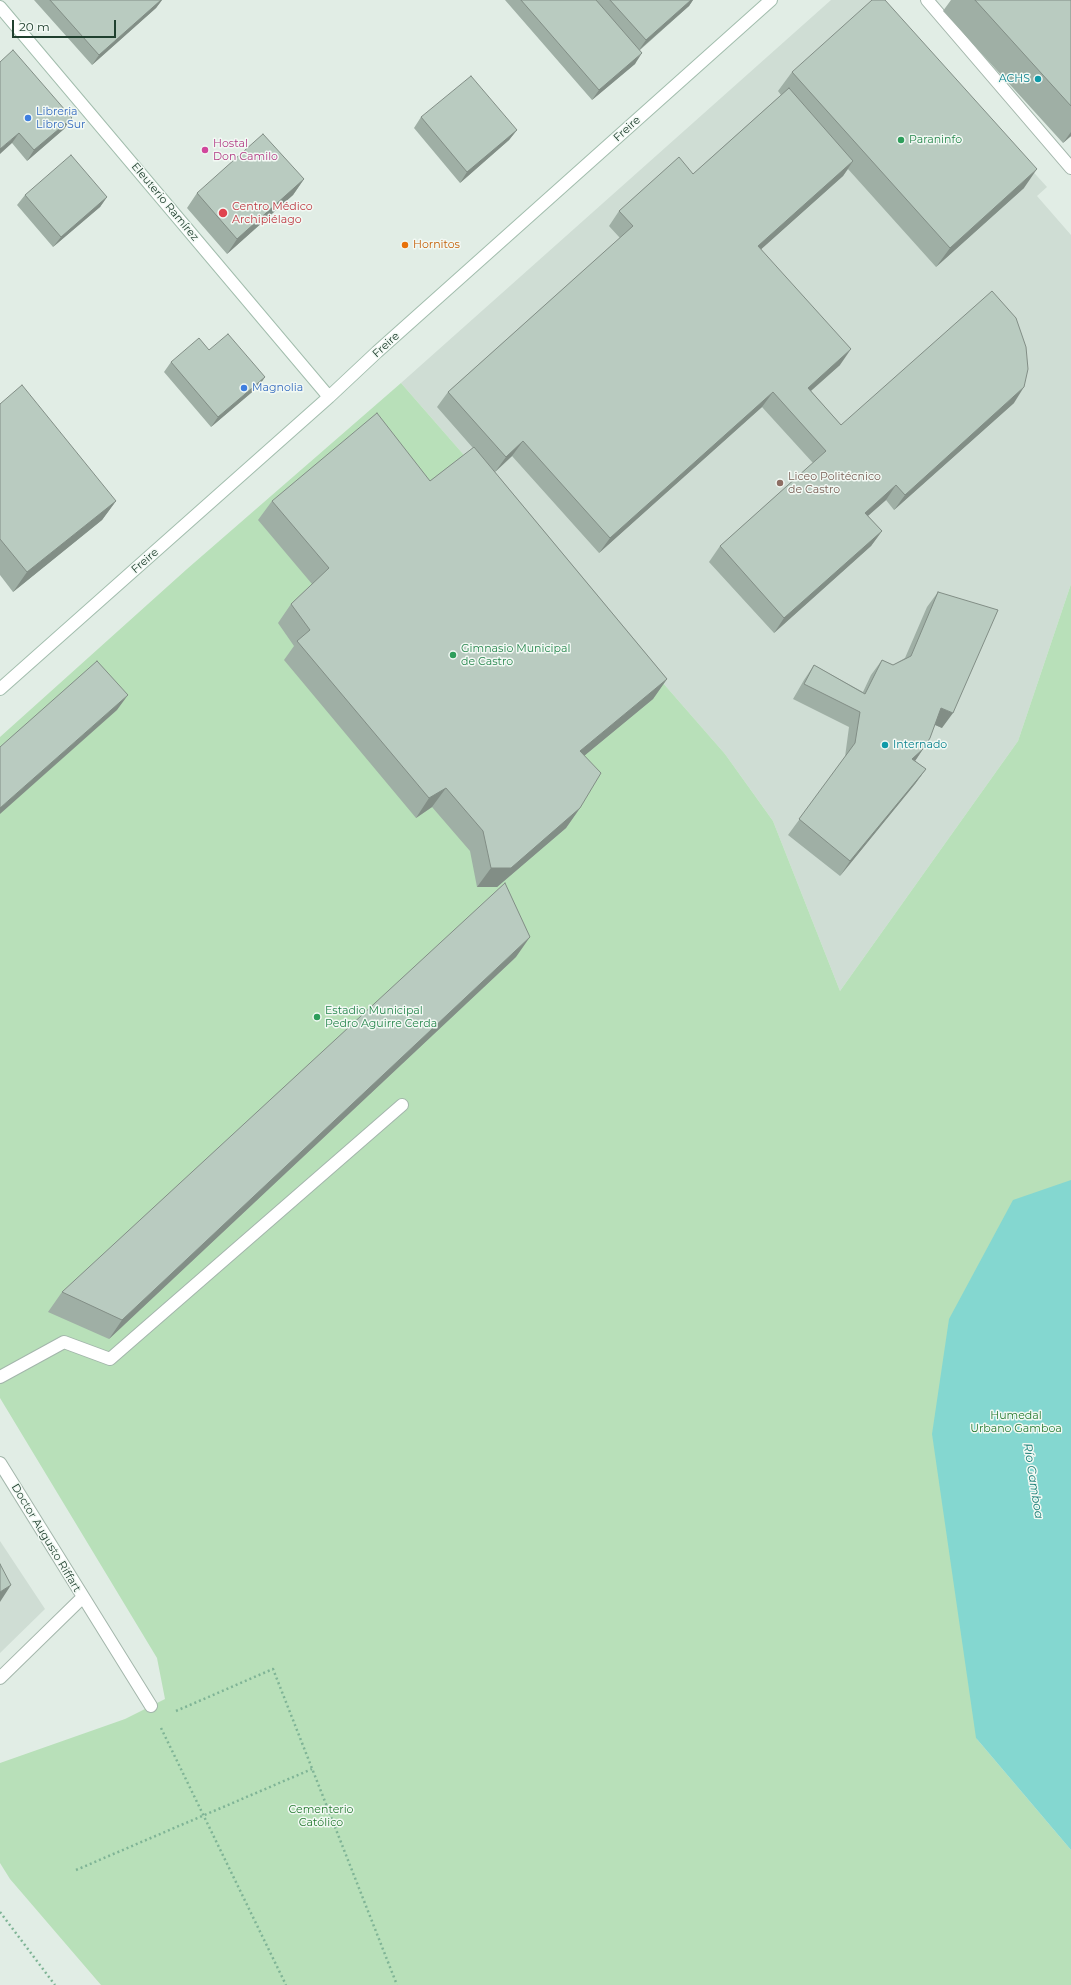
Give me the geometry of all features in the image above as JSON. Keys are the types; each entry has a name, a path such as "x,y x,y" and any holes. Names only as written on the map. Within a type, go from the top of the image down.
{"street":[{"name":"Freire","path":"0,689 329,397 771,0"},
{"path":"927,0 1071,168"},
{"name":"Eleuterio Ramírez","path":"0,7 329,397"},
{"path":"0,1377 64,1342 110,1359 402,1105"},
{"name":"Doctor Augusto Riffart","path":"0,1463 83,1597 0,1678"},
{"path":"83,1597 150,1706"}],"path":[{"path":"157,1719 273,1669 396,1985"},
{"path":"150,1706 286,1985"},
{"path":"76,1870 312,1769"},
{"path":"0,1912 55,1985"}],"shaded area":[{"name":"Liceo Politécnico de Castro","path":"831,0 877,0 1047,187 1037,196 1071,235 1071,584 1018,741 840,991 773,821 725,754 401,383"},
{"path":"0,1541 45,1609 0,1653"}],"green space":[{"name":"Cementerio Católico","path":"401,383 725,754 773,821 840,991 1018,741 1071,584 1071,1810 976,1738 1071,1850 1071,1985 101,1985 10,1879 0,1863 0,1763 125,1719 165,1699 157,1658 0,1398 0,737 187,569"}],"water":[{"name":"Humedal Urbano Gamboa","path":"1071,1180 1071,1850 976,1738 932,1434 949,1319 1013,1200"}],"building":[{"path":"50,0 161,0 99,55"},
{"path":"521,0 596,0 642,53 599,90"},
{"path":"610,0 691,0 646,40"},
{"name":"Paraninfo","path":"872,0 885,0 1037,169 950,248 792,72"},
{"path":"975,0 1071,0 1071,106"},
{"path":"13,50 72,118 34,150 19,133 0,149 0,62"},
{"path":"471,76 517,130 467,172 421,117"},
{"path":"789,88 853,161 758,246 851,349 808,388 841,425 992,291 1016,318 1026,347 1028,369 1024,387 905,495 896,485 865,513 882,531 784,618 720,546 826,451 773,392 610,538 523,441 506,457 448,392 633,226 619,211 679,157 693,174"},
{"path":"263,134 304,179 237,239 197,193"},
{"path":"71,155 107,197 61,237 25,195"},
{"path":"228,334 265,377 218,417 171,362 199,338 209,350"},
{"path":"22,385 116,501 27,572 0,539 0,404"},
{"name":"Gimnasio Municipal de Castro","path":"377,413 430,481 474,447 667,679 580,751 601,773 580,808 511,868 491,868 483,831 446,788 429,798 297,641 310,630 291,604 329,568 272,501"},
{"name":"Internado","path":"938,592 998,610 953,713 941,708 930,738 923,749 912,759 926,769 850,861 799,819 855,743 860,712 804,684 814,665 865,694 882,660 893,665 911,656"},
{"path":"97,661 128,695 0,808 0,747"},
{"path":"505,883 530,937 122,1320 62,1292"},
{"path":"0,1564 11,1585 0,1592"}],"place":[{"name":"ACHS","path":"1038,79"},
{"name":"Libreria Libro Sur","path":"28,118"},
{"name":"Paraninfo","path":"901,140"},
{"name":"Hostal Don Camilo","path":"205,150"},
{"name":"Centro Médico Archipiélago","path":"223,213"},
{"name":"Hornitos","path":"405,245"},
{"name":"Magnolia","path":"244,388"},
{"name":"Liceo Politécnico de Castro","path":"780,483"},
{"name":"Gimnasio Municipal de Castro","path":"453,655"},
{"name":"Internado","path":"885,745"},
{"name":"Estadio Municipal Pedro Aguirre Cerda","path":"317,1017"}],"water label":[{"name":"Río Gamboa","path":"1033,1481"}]}
